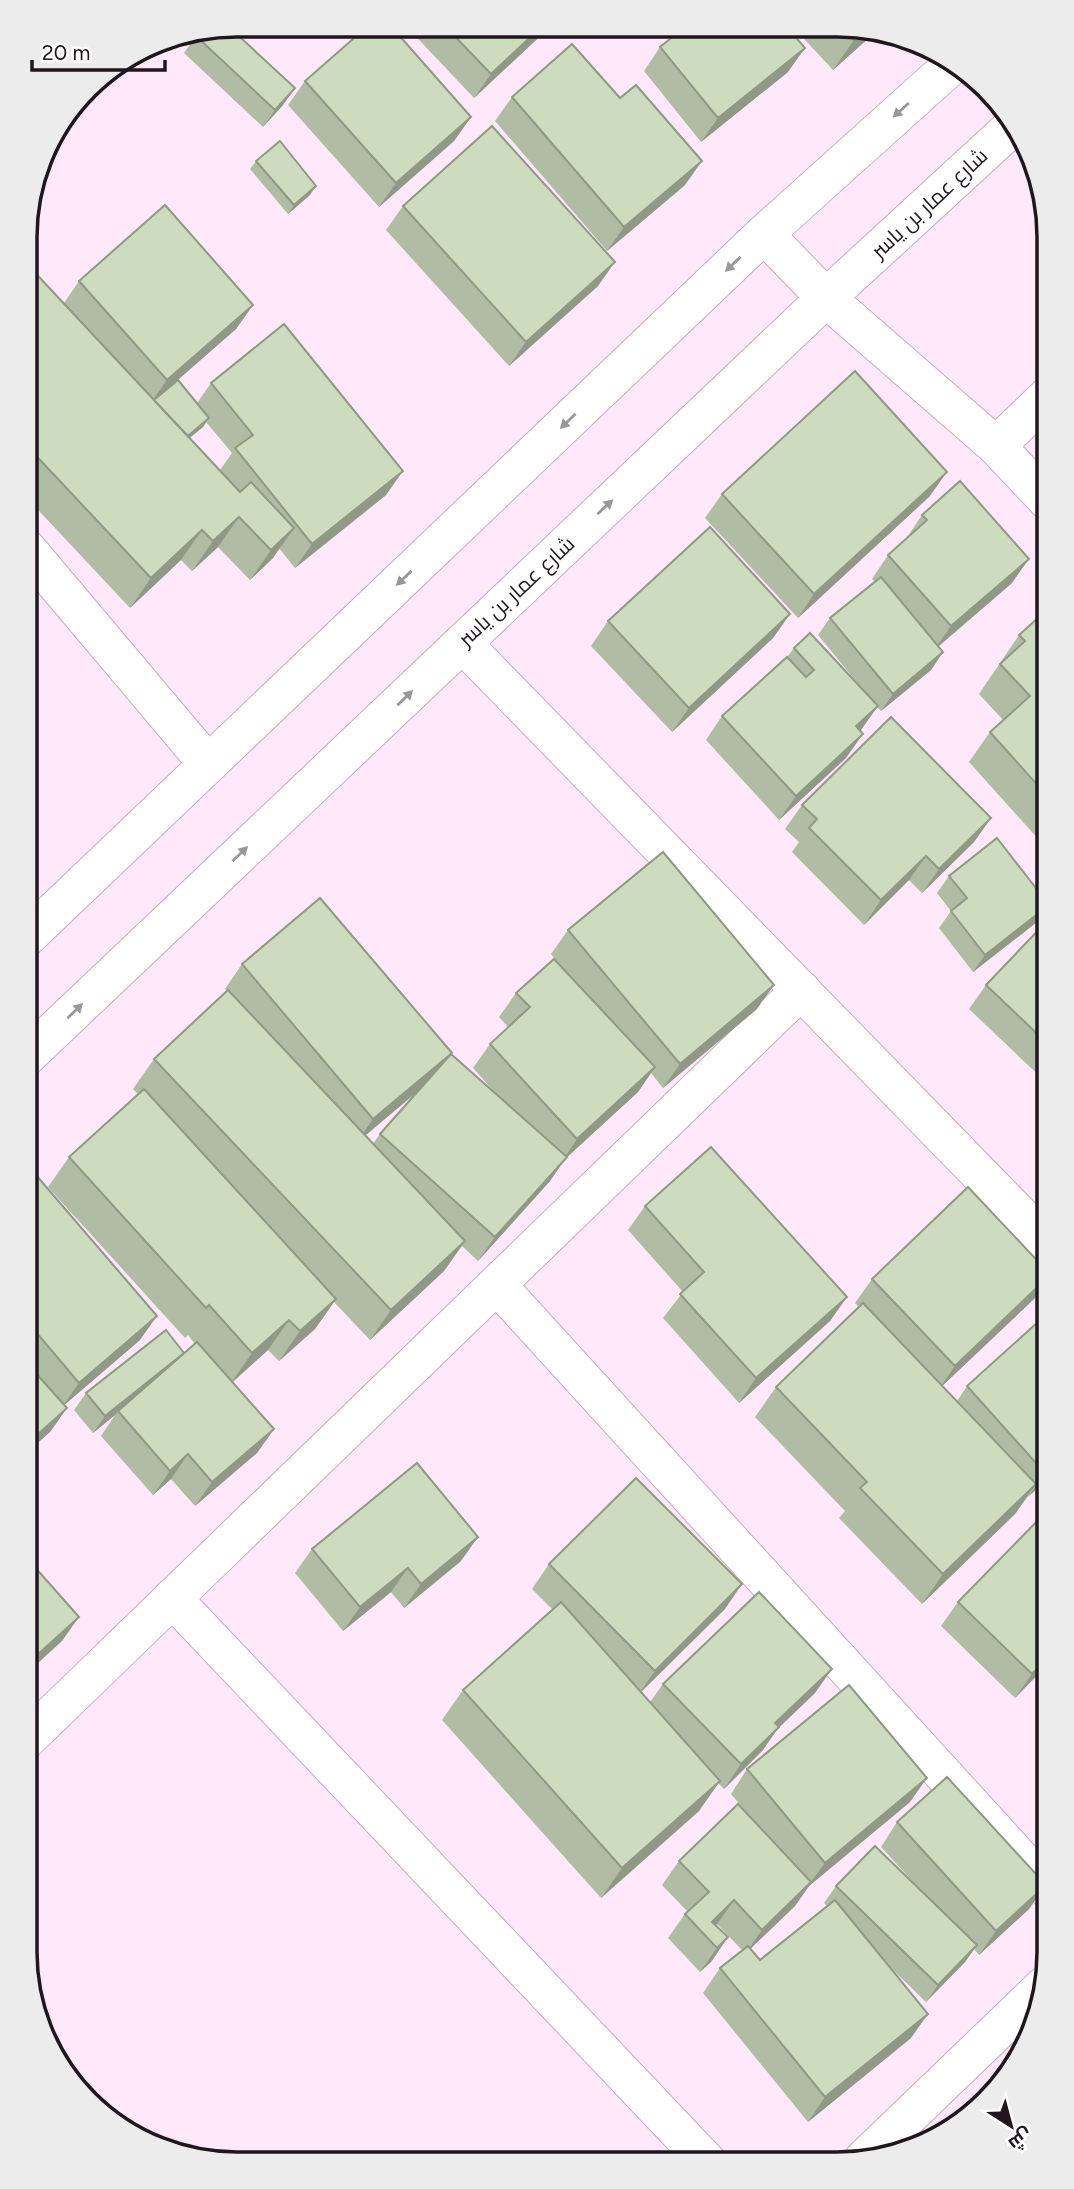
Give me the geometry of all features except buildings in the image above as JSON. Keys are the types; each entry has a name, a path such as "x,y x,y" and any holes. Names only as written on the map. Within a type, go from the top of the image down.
{"street":[{"path":"37,927 764,234 947,69"},
{"name":"شارع عمار بن ياسر","path":"37,1047 825,298 1007,131"},
{"path":"764,234 825,298 996,446 1037,489"},
{"path":"996,446 1037,407"},
{"path":"37,561 208,764"},
{"path":"462,643 1037,1233"},
{"path":"37,1729 801,990"},
{"path":"497,1285 1037,1878"},
{"path":"172,1598 698,2152"},
{"path":"875,2148 1031,1998"}]}
